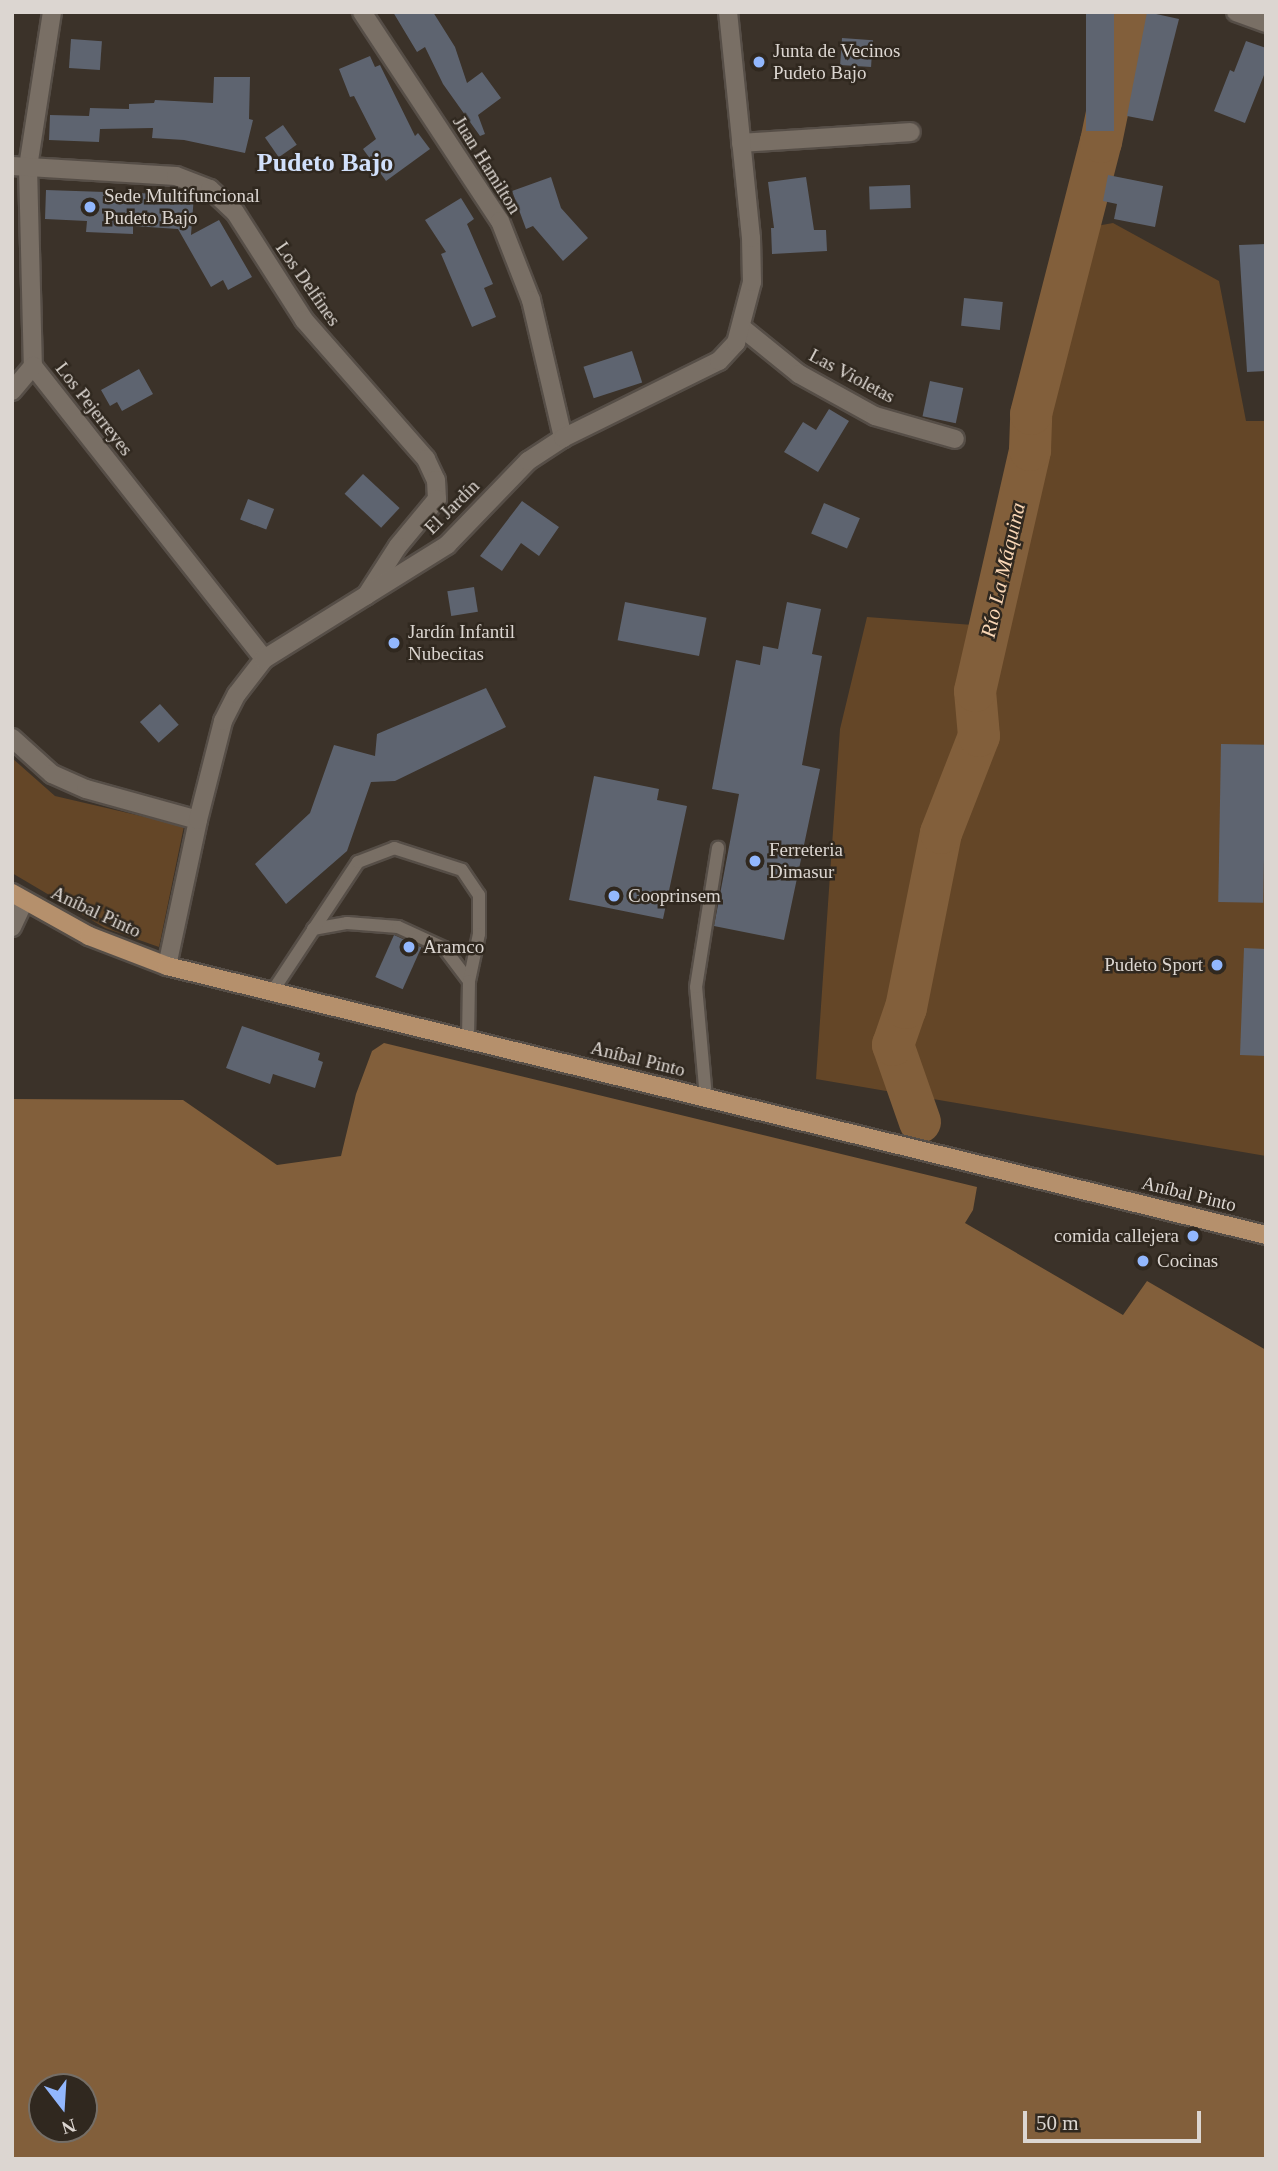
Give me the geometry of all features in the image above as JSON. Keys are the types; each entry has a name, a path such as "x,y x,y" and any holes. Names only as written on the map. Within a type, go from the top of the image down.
{"main road":[{"name":"Aníbal Pinto","path":"18,897 89,936 167,966 1266,1235"}],"street":[{"name":"Los Pejerreyes","path":"52,12 20,167 33,366 264,659"},
{"name":"Juan Hamilton","path":"362,12 500,221 531,300 563,438"},
{"name":"El Jardín","path":"167,966 198,820 223,721 237,694 264,659 447,545 528,461 563,438 719,361 736,343 752,282 751,238 728,12"},
{"path":"1236,12 1266,23"},
{"path":"741,143 911,132"},
{"name":"Los Delfines","path":"20,167 176,176 210,189 235,212 304,320 426,459 436,480 437,499 398,545 365,598"},
{"name":"Las Violetas","path":"741,327 799,374 875,416 955,439"},
{"path":"12,391 33,366"},
{"path":"12,738 52,774 86,789 198,820"},
{"path":"12,927 18,897"}],"lane":[{"path":"272,992 358,862 394,848 462,870 479,895 479,934 469,981 468,1039"},
{"path":"706,1098 696,987 718,848"},
{"path":"313,929 347,923 398,927 444,948 469,981"}],"shaded area":[{"path":"1113,223 1219,281 1246,421 1266,421 1266,1156 816,1079 840,729 867,617 973,625 1058,233"},
{"path":"12,758 55,796 184,826 159,947 105,928 12,873"},
{"path":"384,1043 977,1187 973,1210 965,1223 1123,1315 1147,1281 1266,1350 1266,2159 12,2159 12,1099 183,1100 277,1165 341,1156 356,1094 372,1051"}],"building":[{"path":"393,12 433,12 455,47 467,83 482,72 501,98 478,115 485,134 480,136 443,84 425,47 417,52"},
{"path":"1086,12 1114,12 1114,131 1086,131"},
{"path":"1147,12 1179,19 1153,121 1127,116"},
{"path":"842,38 873,40 871,67 840,65"},
{"path":"71,39 102,41 100,70 69,68"},
{"path":"1246,41 1266,48 1266,70 1245,123 1214,111 1230,70 1234,72"},
{"path":"370,56 375,67 380,65 415,136 418,133 430,149 386,181 363,149 376,139 354,96 350,97 339,69"},
{"path":"214,77 250,77 249,119 253,120 245,153 184,140 152,138 153,128 100,129 99,142 49,140 50,115 89,116 90,108 129,109 129,104 154,103 155,100 213,103"},
{"path":"283,125 297,145 279,157 265,138"},
{"path":"1108,175 1163,186 1155,227 1114,219 1117,204 1103,201"},
{"path":"551,177 561,208 588,238 563,261 533,226 526,229 512,191"},
{"path":"806,177 814,230 826,230 827,251 772,254 771,228 774,228 768,182"},
{"path":"910,185 911,208 870,209 869,186"},
{"path":"46,190 194,195 191,235 219,220 252,277 228,290 223,280 211,287 178,229 133,226 133,234 86,232 87,221 45,219"},
{"path":"461,198 474,219 467,224 493,284 484,288 496,317 472,327 441,254 446,252 425,220"},
{"path":"1266,244 1266,371 1247,372 1239,245"},
{"path":"964,298 1003,302 1000,330 961,326"},
{"path":"632,351 642,382 594,398 583,367"},
{"path":"139,369 153,394 122,411 117,402 110,406 101,390"},
{"path":"930,381 963,388 956,423 923,416"},
{"path":"829,409 849,421 818,472 784,452 803,422 816,430"},
{"path":"363,474 400,508 381,528 345,494"},
{"path":"248,499 274,509 266,530 240,520"},
{"path":"522,501 559,527 539,556 521,543 502,571 480,556"},
{"path":"824,503 860,518 847,549 811,533"},
{"path":"474,587 478,612 451,616 447,591"},
{"path":"625,602 706,618 699,656 618,640"},
{"path":"787,602 821,609 812,654 822,656 802,765 820,769 784,940 714,926 739,794 712,789 736,660 760,665 763,646 778,649"},
{"path":"486,688 506,727 395,781 371,782 347,851 286,904 255,864 310,813 334,745 375,756 377,734"},
{"path":"160,704 179,725 159,743 140,722"},
{"path":"1221,744 1266,745 1263,903 1218,902"},
{"path":"594,776 659,789 657,800 687,806 663,919 569,900"},
{"path":"394,935 421,947 403,989 375,977"},
{"path":"1244,948 1266,949 1266,1056 1240,1055"},
{"path":"242,1026 320,1053 318,1060 323,1062 315,1088 273,1074 270,1084 226,1068"}],"waterway":[{"name":"Río La Máquina","path":"920,1122 893,1045 906,1008 941,833 979,736 975,691 1030,450 1031,414 1101,142 1128,12"}],"place":[{"name":"Junta de Vecinos Pudeto Bajo","path":"759,62"},
{"name":"Sede Multifuncional Pudeto Bajo","path":"90,207"},
{"name":"Jardín Infantil Nubecitas","path":"394,643"},
{"name":"Ferreteria Dimasur","path":"755,861"},
{"name":"Cooprinsem","path":"614,896"},
{"name":"Aramco","path":"409,947"},
{"name":"Pudeto Sport","path":"1217,965"},
{"name":"comida callejera","path":"1193,1236"},
{"name":"Cocinas","path":"1143,1261"}],"district":[{"name":"Pudeto Bajo","path":"325,163"}]}
